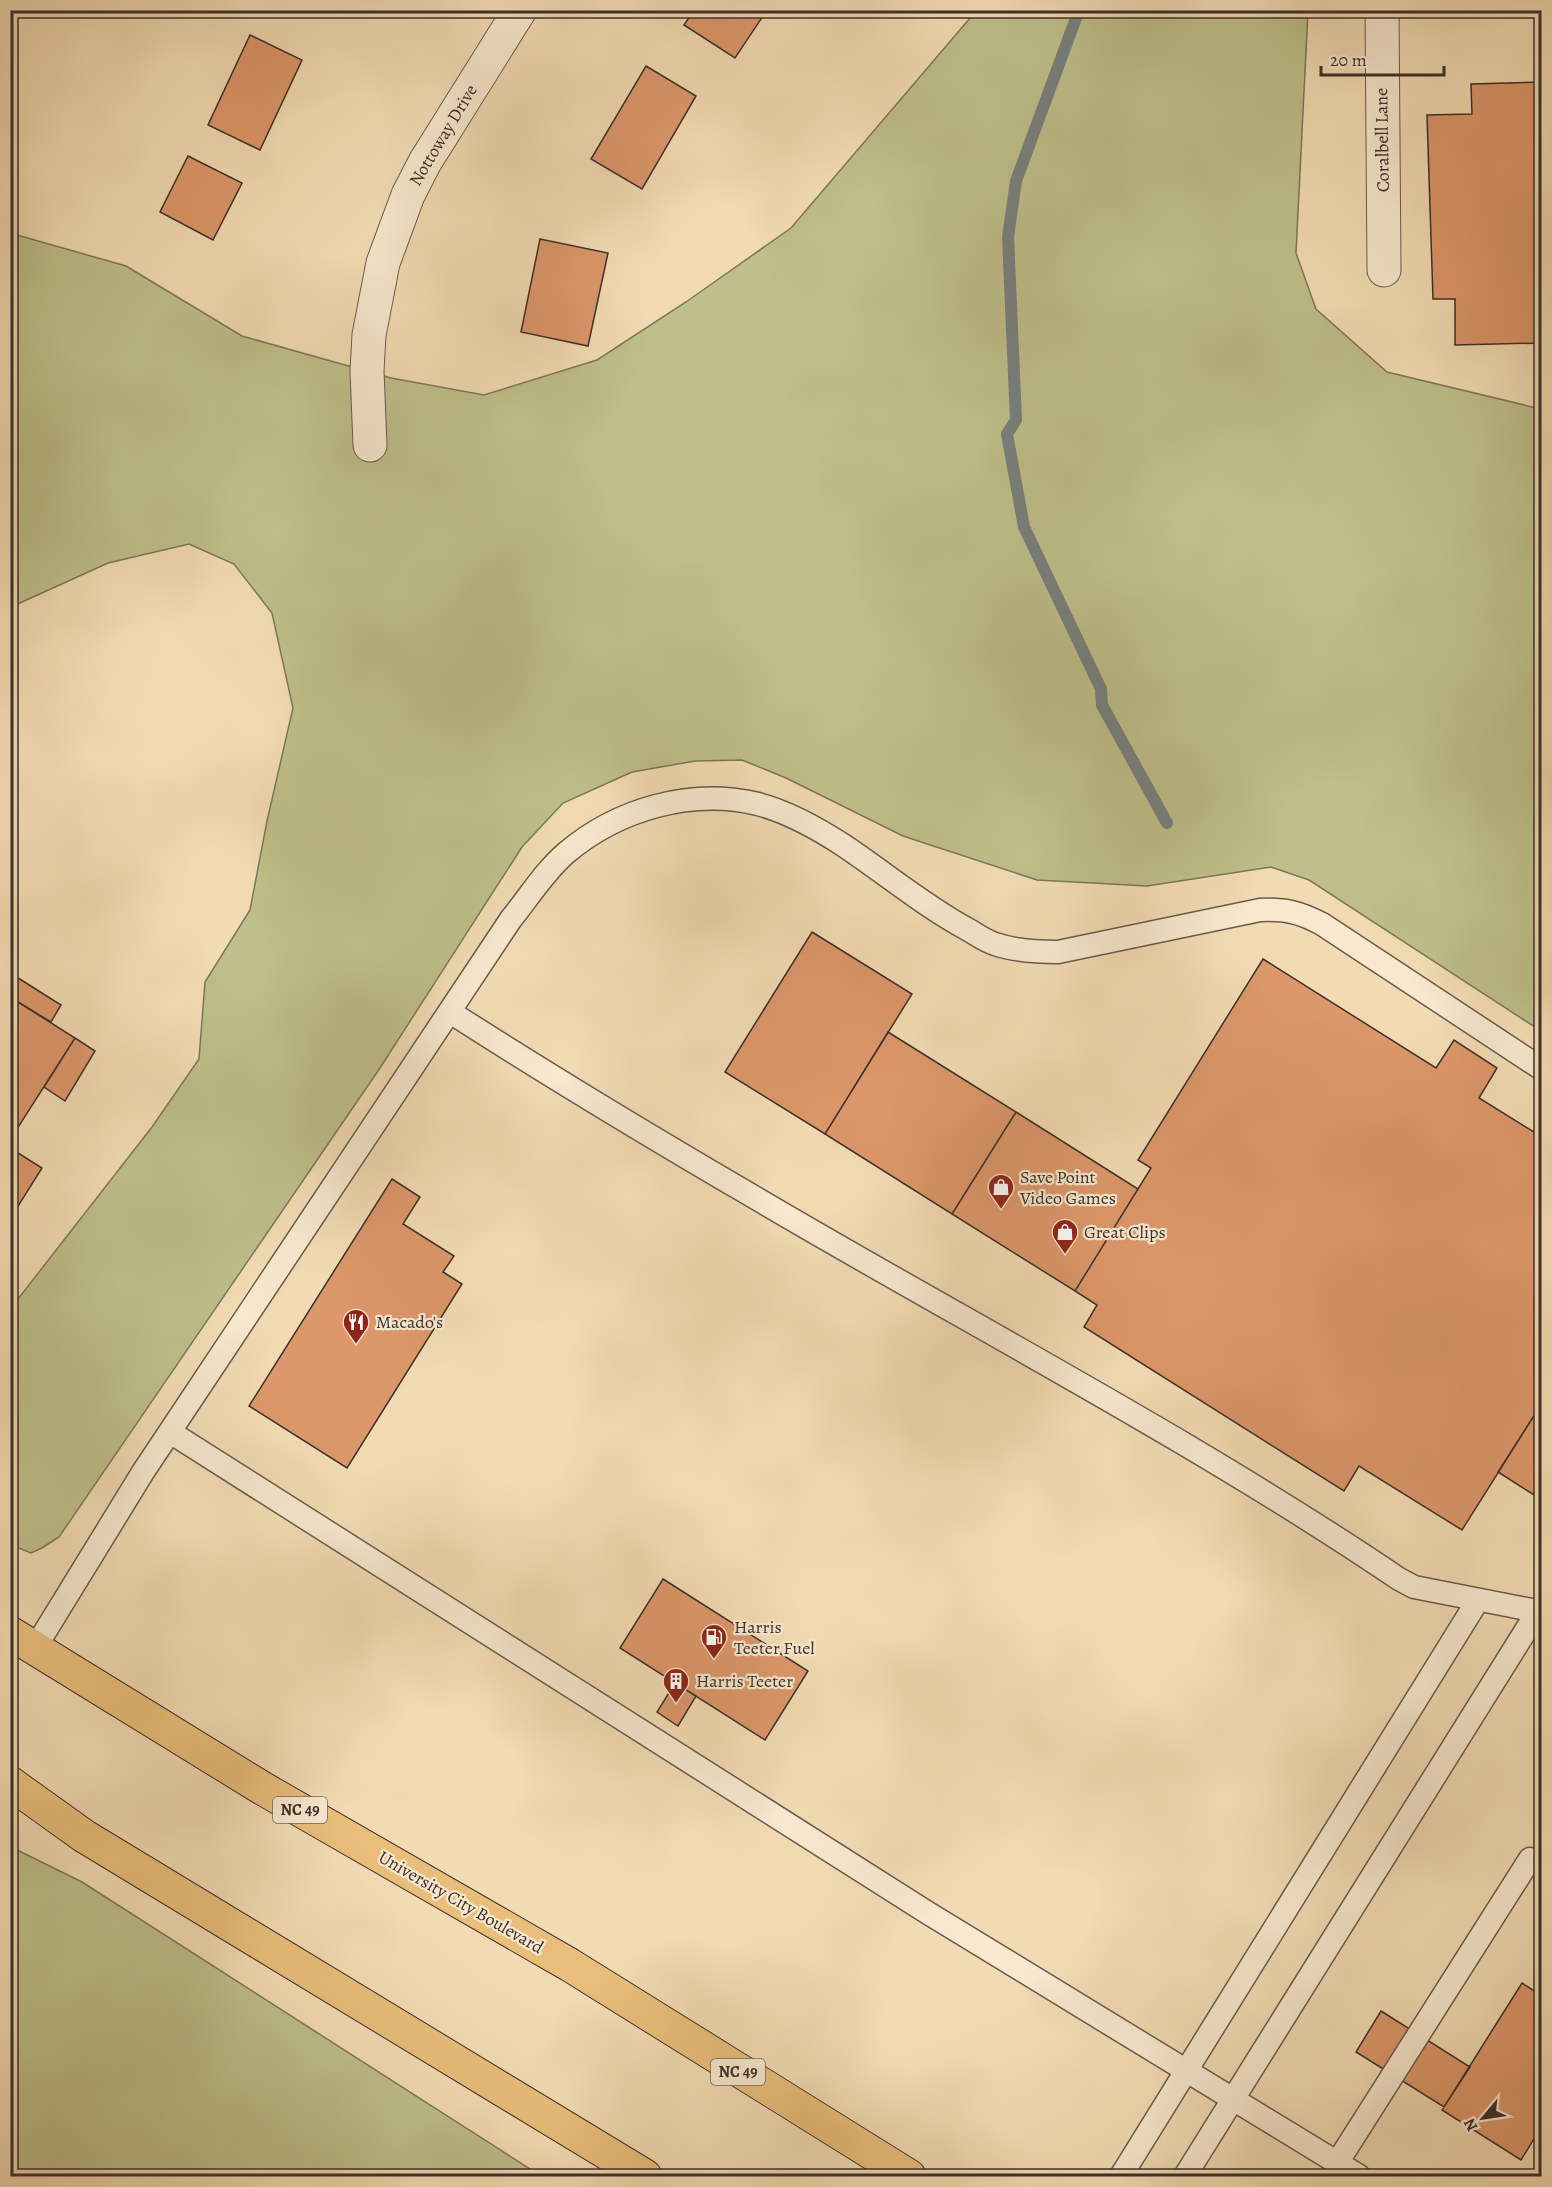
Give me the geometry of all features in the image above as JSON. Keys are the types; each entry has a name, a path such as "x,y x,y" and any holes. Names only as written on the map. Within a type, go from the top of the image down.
{"main road":[{"name":"University City Boulevard","path":"19,1641 262,1788 570,1965 706,2052 909,2176"},
{"path":"10,1783 94,1842 638,2175"}],"street":[{"name":"Nottoway Drive","path":"370,445 367,371 369,335 383,263 408,195 425,162 520,10"},
{"name":"Coralbell Lane","path":"1382,10 1384,270"}],"lane":[{"path":"19,1641 143,1472 512,919 565,854 595,832 623,817 658,806 690,800 727,800 758,805 806,822 954,922 994,944 1029,952 1058,952 1260,910 1280,909 1301,913 1322,924 1542,1069"},
{"path":"450,1012 561,1083 754,1198 1037,1357 1165,1432 1399,1580 1414,1587 1540,1611 1185,2176"},
{"path":"170,1432 873,1878 1359,2176"},
{"path":"1121,2176 1478,1600"},
{"path":"1337,2163 1530,1858"}],"green space":[{"path":"976,11 1308,11 1296,253 1316,309 1387,372 1541,409 1541,1031 1309,880 1271,867 1147,886 1037,880 903,836 786,778 742,760 695,761 632,772 563,803 522,847 380,1068 59,1537 31,1553 11,1545 11,1308 152,1127 199,1059 205,982 250,910 267,821 293,708 272,613 234,564 189,544 108,563 11,607 10,233 126,266 242,336 391,378 484,395 597,360 686,302 791,228"},
{"path":"11,1847 82,1882 541,2176 11,2176"}],"building":[{"path":"694,10 767,10 735,58 684,25"},
{"path":"250,35 302,60 260,150 208,125"},
{"path":"646,66 696,96 642,189 591,159"},
{"path":"1542,82 1542,343 1455,345 1455,299 1433,299 1427,115 1472,114 1471,84"},
{"path":"188,156 242,183 213,240 160,212"},
{"path":"540,239 608,253 588,346 521,332"},
{"path":"812,932 912,994 825,1134 725,1072"},
{"path":"1263,959 1436,1068 1454,1040 1497,1068 1479,1098 1542,1137 1542,1403 1462,1530 1359,1466 1344,1491 1084,1327 1097,1305 1075,1291 1151,1168 1138,1160"},
{"path":"15,976 61,1005 51,1022 10,997 10,984"},
{"path":"10,997 75,1038 10,1140"},
{"path":"888,1032 1016,1112 952,1214 825,1134"},
{"path":"75,1038 95,1051 65,1101 44,1087"},
{"path":"1016,1112 1138,1189 1075,1291 952,1214"},
{"path":"10,1148 42,1168 10,1219"},
{"name":"Macado's","path":"392,1179 420,1197 403,1224 454,1256 443,1272 462,1284 347,1468 249,1406"},
{"path":"1542,1403 1542,1500 1498,1472"},
{"name":"Harris Teeter Fuel","path":"663,1579 808,1671 765,1740 620,1648"},
{"name":"Harris Teeter","path":"675,1683 696,1696 678,1726 657,1712"},
{"path":"1522,1983 1542,1996 1542,2126 1521,2160 1442,2110"},
{"path":"1381,2011 1470,2067 1444,2107 1356,2052"}],"waterway":[{"path":"1079,10 1016,181 1008,237 1016,420 1007,434 1024,527 1101,689 1102,705 1167,823"}],"place":[{"name":"Save Point Video Games","path":"1001,1210"},
{"name":"Great Clips","path":"1065,1255"},
{"name":"Macado's","path":"356,1345"},
{"name":"Harris Teeter Fuel","path":"714,1660"},
{"name":"Harris Teeter","path":"676,1704"}]}
